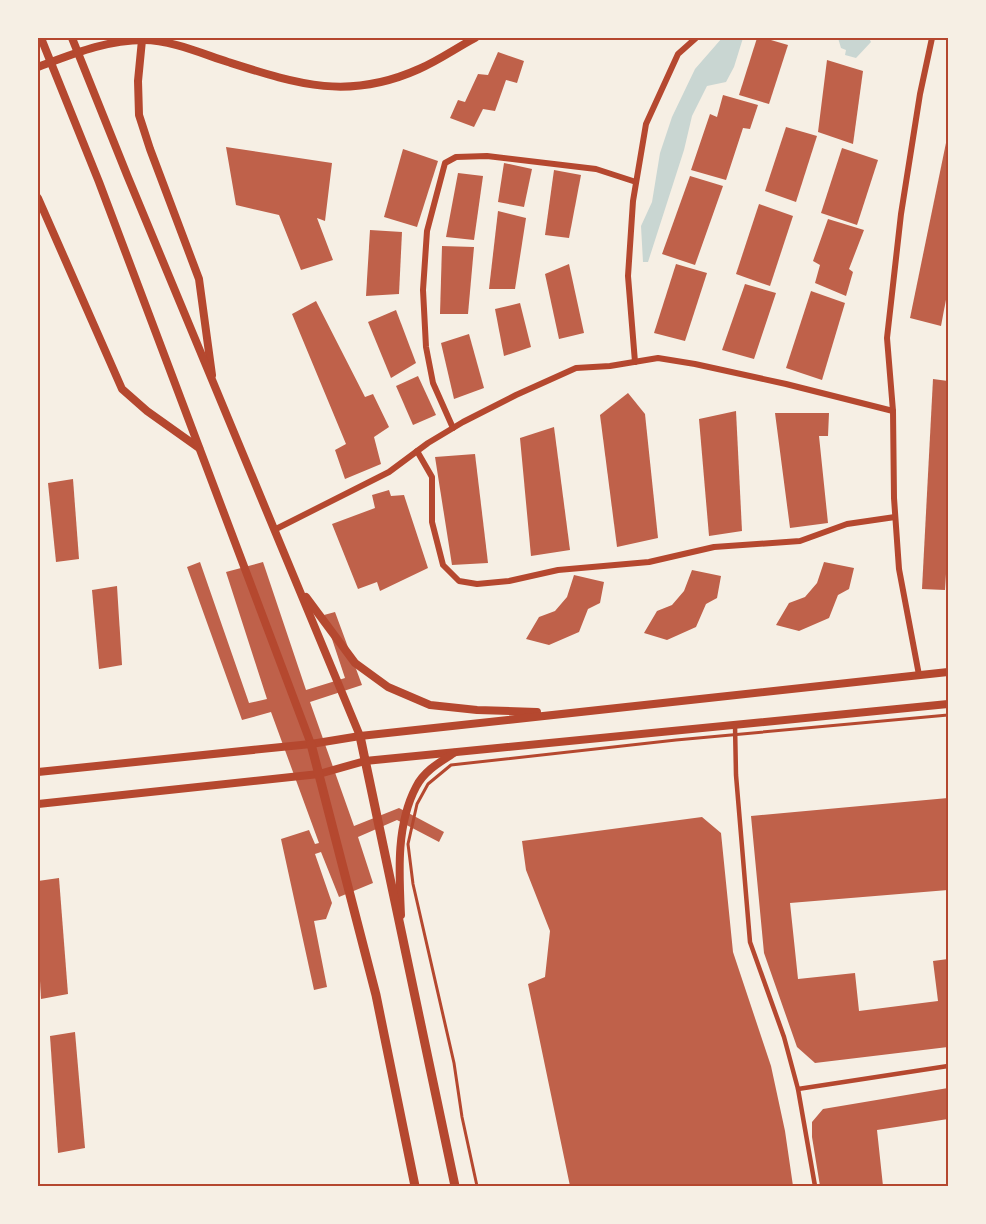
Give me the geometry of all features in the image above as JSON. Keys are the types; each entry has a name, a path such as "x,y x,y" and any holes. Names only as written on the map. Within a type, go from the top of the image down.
{"main road":[{"path":"41,38 99,182 311,744 376,995 415,1186"},
{"path":"72,38 126,175 360,736 455,1186"},
{"path":"297,584 355,663 388,687 430,705 477,710 567,714"},
{"path":"38,772 311,744 360,736 948,672"},
{"path":"38,804 319,774 365,761 735,730 948,704"},
{"path":"401,930 399,864 405,819 416,786 429,770 454,752"}],"street":[{"path":"38,66 108,43 142,40 182,48 283,80 326,87 366,86 418,70 474,38"},
{"path":"635,362 628,276 633,201 646,124 678,54 696,38"},
{"path":"919,675 899,569 895,518 893,411 887,338 901,214 920,94 932,38"},
{"path":"142,40 138,81 139,115 199,279 213,383"},
{"path":"453,428 433,383 426,347 423,290 427,231 445,164 456,158 487,156 596,169 636,182"},
{"path":"38,198 122,390 199,448"},
{"path":"274,530 389,472 453,428 516,394 576,368 610,366 658,358 786,384 893,411"},
{"path":"417,451 432,477 432,522 443,565 459,581 477,584 509,581 558,570 649,562 714,547 800,541 848,524 895,518"},
{"path":"735,730 736,775 750,942 784,1037 798,1089 815,1186"},
{"path":"798,1089 948,1066"}],"lane":[{"path":"477,1186 462,1117 454,1063 412,884 408,844 417,804 428,784 451,765 735,730 948,715"}],"shaded area":[{"path":"722,38 743,38 734,67 726,82 707,86 692,116 684,150 648,262 643,262 641,226 652,202 660,153 672,117 695,69"},
{"path":"838,38 869,38 871,42 856,58 845,55 846,50 841,48"}],"building":[{"path":"757,38 788,45 769,104 739,95"},
{"path":"498,52 524,61 517,83 506,80 495,111 483,109 474,127 450,118 458,100 465,102 478,74 488,75"},
{"path":"827,60 863,71 853,144 818,132"},
{"path":"723,95 758,105 750,129 743,128 726,180 691,170 710,114 717,117"},
{"path":"786,127 817,136 796,202 765,191"},
{"path":"947,138 948,289 941,326 910,318"},
{"path":"226,147 332,163 325,221 317,218 333,260 301,270 279,215 236,205"},
{"path":"842,148 878,160 857,225 821,213"},
{"path":"403,149 438,161 417,227 384,217"},
{"path":"504,163 532,169 524,207 498,202"},
{"path":"554,170 581,175 569,238 545,235"},
{"path":"458,173 483,176 474,240 446,237"},
{"path":"690,176 723,186 695,265 662,254"},
{"path":"759,204 793,216 770,286 736,274"},
{"path":"498,211 526,218 515,289 489,289"},
{"path":"828,219 864,230 849,269 853,272 846,296 815,283 820,265 813,261"},
{"path":"370,230 402,232 399,294 366,296"},
{"path":"442,246 474,247 468,314 440,314"},
{"path":"569,264 584,333 559,339 545,274"},
{"path":"676,264 707,273 685,341 654,333"},
{"path":"745,284 776,293 754,359 722,350"},
{"path":"811,291 845,303 822,380 786,368"},
{"path":"316,301 365,397 373,394 389,427 374,437 381,464 345,479 335,450 346,444 292,314"},
{"path":"520,303 531,347 504,356 495,309"},
{"path":"396,310 416,363 391,378 368,322"},
{"path":"469,334 484,388 454,399 441,343"},
{"path":"418,376 436,415 413,425 396,386"},
{"path":"933,379 948,381 948,541 945,590 922,589"},
{"path":"628,393 645,414 658,538 617,547 600,415"},
{"path":"736,411 742,531 709,536 699,419"},
{"path":"775,413 829,413 828,436 819,436 828,523 790,528"},
{"path":"554,427 570,550 531,556 520,438"},
{"path":"475,454 488,563 452,565 435,457"},
{"path":"73,479 79,559 56,562 48,483"},
{"path":"389,490 391,496 404,495 428,568 380,591 377,582 358,589 332,524 375,508 372,495"},
{"path":"200,562 249,703 267,699 226,572 263,562 306,690 345,678 324,615 335,612 362,685 310,702 354,826 399,808 444,832 439,842 397,820 358,837 373,883 339,897 321,852 315,854 332,903 326,919 314,921 327,987 314,990 281,839 309,830 315,844 319,843 271,712 242,720 187,567"},
{"path":"824,562 854,568 849,589 838,595 829,618 799,631 776,625 789,603 805,597 817,583"},
{"path":"692,570 721,576 717,598 706,604 696,627 667,640 644,633 657,611 672,605 684,591"},
{"path":"574,575 604,582 600,603 588,609 579,632 549,645 526,639 539,617 555,611 567,597"},
{"path":"117,586 122,665 99,669 92,590"},
{"path":"948,798 948,890 790,903 798,979 855,973 859,1011 938,1001 933,961 948,959 948,1047 815,1063 797,1047 764,953 751,816"},
{"path":"702,817 721,833 733,952 771,1066 785,1131 793,1186 570,1186 528,984 545,977 550,931 526,870 522,841"},
{"path":"59,878 68,994 41,999 38,881"},
{"path":"75,1032 85,1148 58,1153 50,1036"},
{"path":"948,1088 948,1119 877,1130 883,1186 820,1186 812,1137 812,1122 823,1109"}]}
